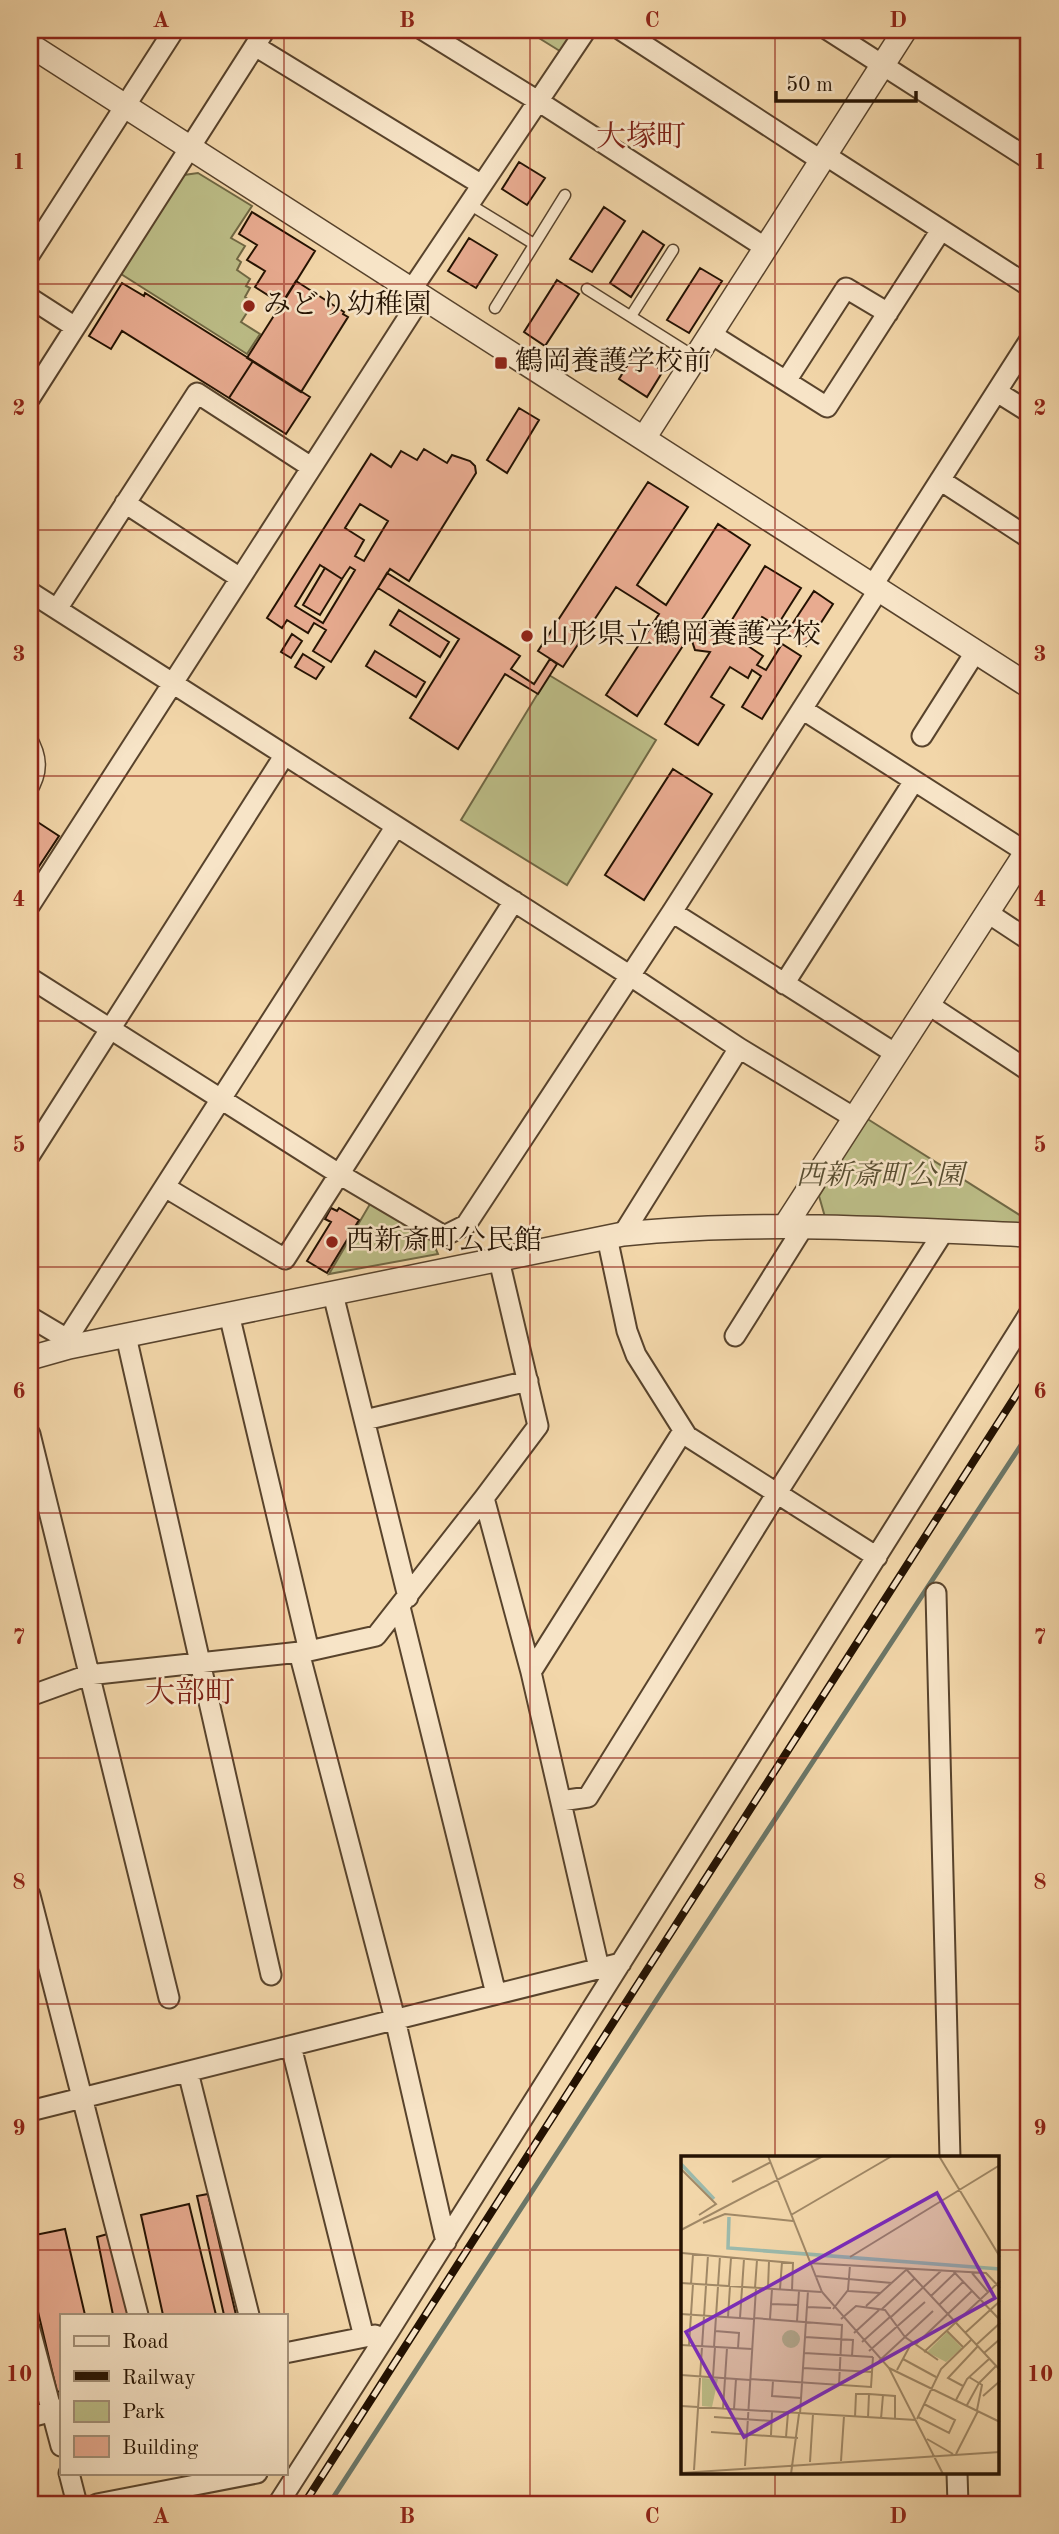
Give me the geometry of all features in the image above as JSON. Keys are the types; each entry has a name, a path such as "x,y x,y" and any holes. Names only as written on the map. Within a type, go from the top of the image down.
{"street":[{"path":"30,254 174,30"},
{"path":"423,30 766,248"},
{"path":"30,905 311,467 482,185 586,30"},
{"path":"621,30 1029,286"},
{"path":"828,30 1029,159"},
{"path":"644,438 905,30"},
{"path":"30,398 260,38 482,185"},
{"path":"30,45 1029,686"},
{"path":"711,334 827,407 942,230"},
{"path":"786,381 846,288 888,313"},
{"path":"30,298 75,327"},
{"path":"30,978 339,1174 444,1236 466,1225 802,709 940,480 1029,341"},
{"path":"997,392 1029,412"},
{"path":"57,609 197,393 311,467"},
{"path":"940,480 1029,538"},
{"path":"125,503 240,578"},
{"path":"30,592 739,1048 853,1117"},
{"path":"922,736 976,651"},
{"path":"735,1336 853,1117 929,1005 1028,850 802,709"},
{"path":"30,1155 284,756"},
{"path":"785,984 914,780"},
{"path":"68,1343 396,826"},
{"path":"165,1187 285,1259 514,901"},
{"path":"672,912 896,1054"},
{"path":"988,913 1029,940"},
{"path":"929,1005 1029,1071"},
{"path":"739,1048 615,1236 624,1321 636,1355 687,1436 877,1557"},
{"path":"30,1358 68,1343 126,1336 615,1236 672,1229 794,1226 1029,1235"},
{"path":"561,1801 588,1797 944,1231"},
{"path":"30,1696 88,1675 304,1651 376,1636 538,1426 499,1260"},
{"path":"333,1294 365,1420 404,1602 496,1994"},
{"path":"229,1314 304,1651 395,2020 446,2242"},
{"path":"278,2504 295,2465 389,2331 446,2242 1029,1314"},
{"path":"30,1317 68,1343"},
{"path":"126,1336 271,1975"},
{"path":"365,1420 528,1381"},
{"path":"531,1672 683,1431"},
{"path":"30,1434 169,1998"},
{"path":"485,1498 531,1672 599,1968"},
{"path":"936,1593 950,2156"},
{"path":"30,1895 138,2314"},
{"path":"30,2111 621,1963"},
{"path":"291,2046 365,2337"},
{"path":"188,2072 249,2314"},
{"path":"30,2330 57,2410 60,2437"},
{"path":"287,2353 389,2331"},
{"path":"30,2417 57,2410"},
{"path":"69,2474 77,2504"},
{"path":"97,2504 252,2474"},
{"path":"957,2474 958,2504"}],"lane":[{"path":"495,308 565,195"},
{"path":"470,204 534,244"},
{"path":"631,316 673,250"},
{"path":"587,289 696,358"},
{"path":"30,735 41,760 38,781 30,794"}],"green space":[{"path":"526,30 578,30 563,53"},
{"path":"198,173 252,206 231,238 245,246 237,259 241,262 237,270 250,279 246,286 250,288 245,297 249,300 244,308 248,311 241,322 260,334 247,354 121,274 184,175"},
{"path":"549,675 656,740 567,885 461,820"},
{"name":"西新斎町公園","path":"866,1118 1029,1221 1029,1226 825,1217 819,1196"},
{"path":"370,1204 432,1240 438,1254 329,1274"}],"building":[{"path":"519,162 545,178 527,205 502,189"},
{"path":"604,207 625,221 592,272 570,259"},
{"path":"252,212 315,251 282,304 255,287 265,271 247,260 257,245 239,234"},
{"path":"643,231 664,245 631,297 610,283"},
{"path":"469,238 497,255 476,288 448,271"},
{"path":"700,268 722,281 689,333 667,320"},
{"path":"557,280 579,294 545,346 524,332"},
{"path":"296,281 348,317 301,392 247,358"},
{"path":"122,283 144,296 145,293 253,361 229,398 122,331 111,349 89,336"},
{"path":"635,353 663,371 647,397 619,379"},
{"path":"253,361 310,397 286,434 229,398"},
{"path":"519,408 539,420 507,473 487,460"},
{"path":"424,449 447,463 452,455 470,461 475,466 476,473 409,581 390,569 331,662 313,651 326,630 314,623 308,633 287,620 282,628 267,618 371,454 391,467 401,451 417,460","holes":["360,504 388,521 364,561 355,556 364,540 345,528","320,565 342,579 350,567 355,570 323,623 295,606"]},
{"path":"648,482 688,507 637,585 666,605 718,524 750,545 701,621 714,621 722,636 765,566 801,588 777,626 762,617 745,644 763,656 757,665 766,670 782,644 801,656 762,719 742,707 761,676 752,670 748,678 730,667 711,697 724,705 698,745 665,724 710,652 695,650 690,635 637,716 606,695 659,614 616,587 563,667 538,651"},
{"path":"325,568 342,579 320,615 303,605"},
{"path":"387,573 520,656 511,669 534,684 550,659 557,664 538,694 505,674 458,749 410,718 459,639 378,588"},
{"path":"814,591 833,604 806,646 777,626 781,620 791,626"},
{"path":"399,610 449,642 440,657 390,625"},
{"path":"292,634 302,641 291,658 281,652"},
{"path":"375,651 425,682 416,697 366,666"},
{"path":"303,654 324,667 316,679 295,667"},
{"path":"673,769 712,794 644,900 605,875"},
{"path":"33,819 59,836 30,880 30,824"},
{"name":"西新斎町公民館","path":"331,1208 337,1211 339,1208 359,1220 327,1273 307,1261 331,1222 325,1219"},
{"path":"208,2194 236,2314 224,2314 197,2196"},
{"path":"189,2204 216,2314 163,2314 141,2215"},
{"path":"65,2229 85,2314 60,2314 60,2391 57,2392 30,2278 30,2236"},
{"path":"111,2233 129,2314 113,2314 97,2237"}],"waterway":[{"path":"329,2504 1029,1433"}],"railway":[{"path":"304,2504 1029,1375"}],"place":[{"name":"みどり幼稚園","path":"249,306"},
{"name":"鶴岡養護学校前","path":"501,363"},
{"name":"山形県立鶴岡養護学校","path":"527,636"},
{"name":"西新斎町公民館","path":"332,1242"}],"district":[{"name":"大塚町","path":"641,138"},
{"name":"大部町","path":"190,1694"}]}
